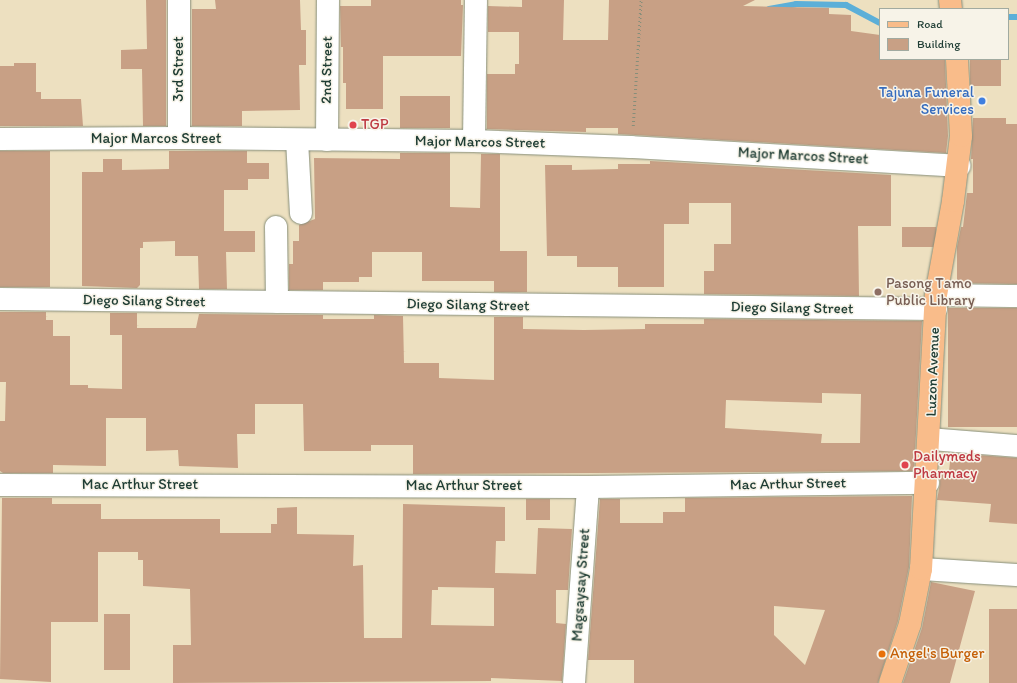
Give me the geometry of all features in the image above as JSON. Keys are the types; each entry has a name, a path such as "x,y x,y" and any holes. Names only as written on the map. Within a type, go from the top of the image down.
{"main road":[{"name":"Luzon Avenue","path":"890,683 910,624 921,569 928,483 936,302 959,166 961,109 957,60"}],"street":[{"name":"3rd Street","path":"178,0 179,138"},
{"name":"2nd Street","path":"326,140 328,0"},
{"path":"474,141 476,0"},
{"name":"Major Marcos Street","path":"0,139 179,138 474,141 631,147 959,166"},
{"path":"297,140 302,213"},
{"path":"276,227 277,302"},
{"name":"Diego Silang Street","path":"0,299 277,302 936,302 1017,296"},
{"path":"930,439 1017,446"},
{"name":"Mac Arthur Street","path":"0,485 588,487 928,483"},
{"name":"Magsaysay Street","path":"574,683 588,487"},
{"path":"921,569 1017,575"}],"path":[{"path":"631,147 641,0"}],"building":[{"path":"146,0 166,0 166,126 143,126 142,69 121,69 121,50 147,49"},
{"path":"215,0 300,0 301,30 306,30 306,65 299,65 300,110 242,111 242,126 192,126 192,9 216,9"},
{"path":"371,0 461,0 461,5 463,5 461,56 383,56 383,109 346,109 346,83 343,83 343,47 341,47 340,6 371,6"},
{"path":"522,0 564,0 563,40 608,40 609,0 755,0 743,6 829,8 829,14 851,15 851,31 879,35 879,60 945,60 948,136 946,153 618,134 618,128 586,128 586,132 487,129 487,74 515,74 515,64 519,64 519,32 488,32 488,6 522,7"},
{"path":"970,60 1001,60 1001,86 970,86"},
{"path":"14,63 36,63 36,92 41,92 41,99 81,99 83,126 0,126 0,66 14,66"},
{"path":"400,96 450,96 450,128 400,128"},
{"path":"973,118 1006,118 1006,124 1017,124 1017,284 957,283 957,247 961,227 963,227 967,193 973,193 973,159 971,159"},
{"path":"0,151 50,151 50,287 0,287"},
{"path":"169,151 247,151 247,163 269,163 269,179 248,179 248,190 224,190 224,231 255,231 255,252 226,252 227,289 199,289 198,256 175,256 175,241 143,242 143,248 140,248 140,285 137,288 82,286 82,172 103,172 103,159 122,159 122,170 169,169"},
{"path":"400,153 450,153 450,207 480,208 481,154 500,154 500,251 527,251 527,292 494,292 494,281 422,281 422,252 372,252 372,277 359,277 359,282 323,282 323,290 289,290 289,264 293,264 293,241 299,241 299,225 315,219 314,158 400,159"},
{"path":"650,161 891,175 891,226 858,226 859,296 704,294 704,271 714,271 714,244 731,244 731,203 689,203 689,224 664,224 664,287 618,287 618,267 577,267 577,256 547,256 545,165 572,165 572,170 618,169 618,164 650,164"},
{"path":"902,227 936,227 936,247 902,247"},
{"path":"948,308 1017,308 1017,427 948,427"},
{"path":"0,312 46,312 46,320 53,320 53,336 70,336 70,385 88,385 88,388 122,389 122,335 110,335 110,313 137,313 137,328 196,328 199,314 323,315 323,319 374,319 374,315 403,316 404,363 439,363 439,378 494,380 494,317 523,317 523,329 584,330 645,329 645,324 704,324 704,319 922,321 914,471 413,474 413,445 371,445 371,451 304,451 303,404 255,404 255,434 237,434 238,468 179,466 178,450 146,451 146,418 106,418 106,466 53,465 53,473 3,473 0,471 0,421 5,421 6,382 0,382","holes":["822,393 861,394 860,443 821,443 822,434 725,428 726,400 822,403"]},
{"path":"951,453 1017,458 1017,524 989,522 991,504 937,500 940,483 939,470 949,471"},
{"path":"912,496 909,567 898,621 878,683 634,683 634,660 588,660 600,499 620,499 620,523 663,523 663,512 685,512 685,498","holes":["774,606 825,610 805,665 774,635"]},
{"path":"2,498 52,498 52,504 101,504 101,519 220,519 220,533 271,533 271,524 277,524 277,508 297,507 297,534 354,535 353,566 363,565 364,638 402,638 403,504 505,507 505,541 496,541 495,573 536,574 538,528 572,529 568,590 556,590 556,623 566,624 562,681 491,678 491,681 173,683 173,645 191,645 190,589 143,586 143,560 138,560 138,552 98,552 98,622 51,622 51,682 0,679","holes":["438,587 494,588 494,626 431,625 432,590 438,590"]},
{"path":"526,499 550,499 550,520 526,520"},
{"path":"931,582 975,591 950,683 903,683 922,628"},
{"path":"989,609 1017,609 1017,683 989,683"},
{"path":"104,614 130,614 130,670 104,670"}],"waterway":[{"path":"769,9 796,4 846,5 879,22"},
{"path":"1009,17 1017,17"}],"place":[{"name":"Tajuna Funeral Services","path":"982,101"},
{"name":"TGP","path":"353,125"},
{"name":"Pasong Tamo Public Library","path":"878,292"},
{"name":"Dailymeds Pharmacy","path":"905,465"},
{"name":"Angel's Burger","path":"882,654"}]}
